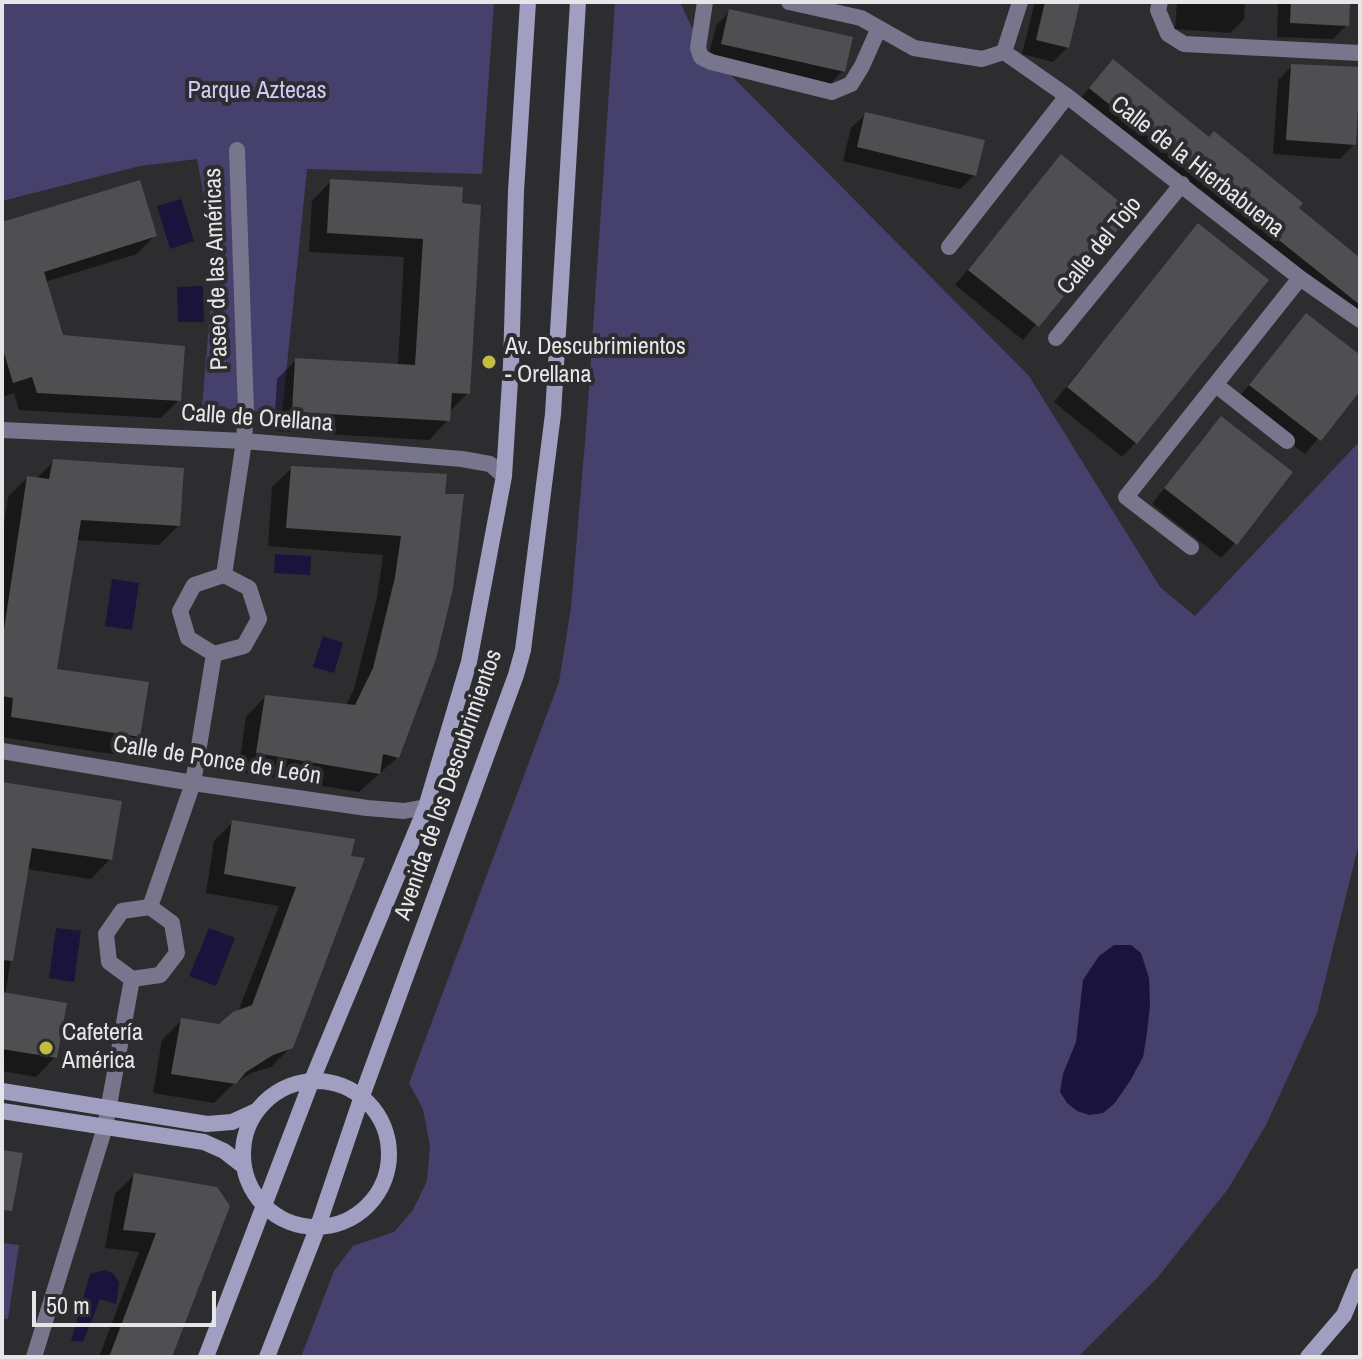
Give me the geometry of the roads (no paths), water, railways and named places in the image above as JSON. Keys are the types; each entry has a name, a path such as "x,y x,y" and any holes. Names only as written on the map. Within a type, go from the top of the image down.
{"street":[{"name":"Avenida de los Descubrimientos","path":"206,1357 312,1080 426,807 474,642 504,476 516,191 528,2"},
{"name":"Avenida de los Descubrimientos","path":"267,1357 317,1229 523,650 553,414 578,2"},
{"path":"705,2 698,48 701,57 832,92 851,84 879,28"},
{"path":"789,2 861,18 914,48 982,59 1004,52 1020,2"},
{"path":"1160,2 1158,10 1168,34 1184,44 1360,53"},
{"name":"Calle de la Hierbabuena","path":"1004,52 1067,96 1300,278 1360,320"},
{"path":"949,247 1067,96"},
{"name":"Paseo de las Américas","path":"224,575 244,441 237,150"},
{"name":"Calle del Tojo","path":"1056,338 1182,184"},
{"path":"1191,547 1126,497 1300,278"},
{"path":"1216,385 1287,441"},
{"name":"Calle de Orellana","path":"2,430 244,441 462,459 490,464 504,476"},
{"path":"224,575 249,588 259,619 244,646 214,654 188,638 180,611 194,585 224,575"},
{"path":"150,907 193,783 214,654"},
{"name":"Calle de Ponce de León","path":"2,751 367,808 404,811 426,807"},
{"path":"150,907 172,923 177,953 160,975 132,979 109,962 106,934 122,911 150,907"},
{"path":"34,1357 105,1127 132,979"},
{"path":"312,1080 337,1084 362,1096 379,1113 390,1148 387,1176 373,1202 348,1221 317,1229 276,1215 249,1188 242,1165 242,1144 256,1111 271,1095 291,1085 312,1080"},
{"path":"2,1091 207,1124 232,1122 256,1111"},
{"path":"2,1111 204,1142 224,1151 242,1165"},
{"path":"1308,1357 1344,1315 1360,1276"}],"place":[{"name":"Av. Descubrimientos - Orellana","path":"489,362"},
{"name":"Cafetería América","path":"46,1048"}],"park label":[{"name":"Parque Aztecas","path":"257,92"}]}
